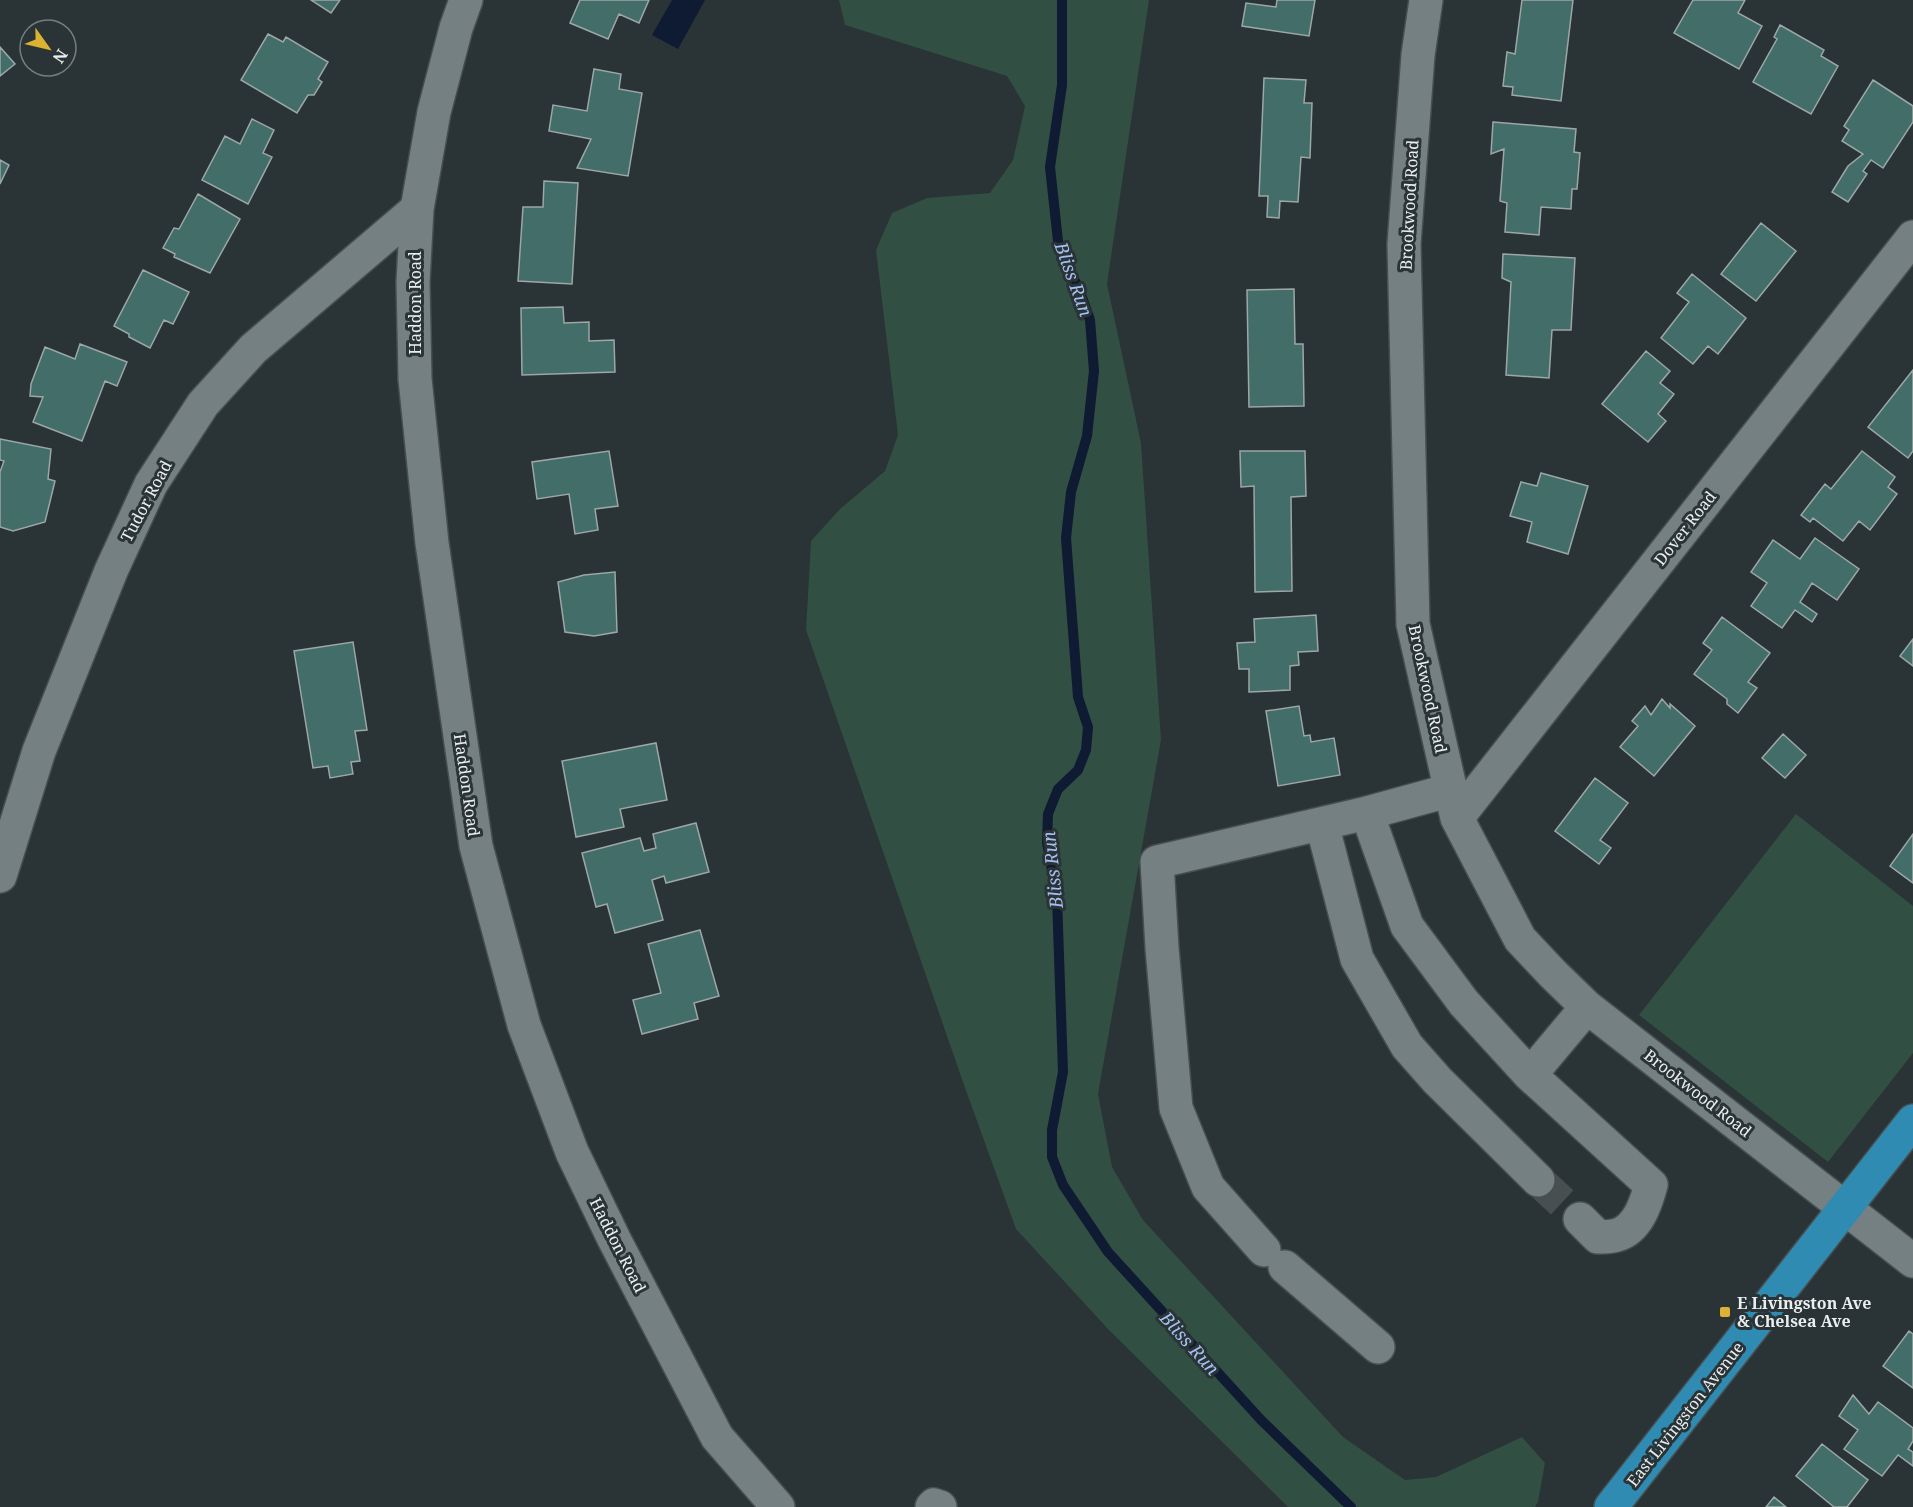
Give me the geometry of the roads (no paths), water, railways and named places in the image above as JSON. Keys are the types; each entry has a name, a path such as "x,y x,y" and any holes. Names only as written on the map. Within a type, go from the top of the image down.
{"main road":[{"name":"East Livingston Avenue","path":"1611,1507 1913,1122"}],"street":[{"name":"Haddon Road","path":"466,0 456,28 434,112 417,208 412,282 415,379 432,543 476,846 524,1025 568,1142 614,1239 717,1437 778,1507"},
{"name":"Brookwood Road","path":"1426,0 1418,55 1404,244 1413,624 1454,804 1520,939 1553,975 1587,1007 1913,1261"},
{"name":"Tudor Road","path":"0,876 39,751 111,571 152,484 203,404 253,349 417,208"},
{"name":"Dover Road","path":"1454,804 1913,237"},
{"path":"1378,1347 1274,1258 1208,1187 1176,1108 1157,862 1367,813 1454,804"},
{"path":"1367,813 1407,926 1464,1003 1530,1075 1651,1185 1636,1222 1619,1235 1598,1237 1580,1219"},
{"path":"1322,824 1357,959 1407,1046 1437,1080 1538,1180"},
{"path":"1530,1075 1587,1007"},
{"path":"932,1507 934,1505 940,1507"}],"water":[{"path":"672,0 705,0 678,49 652,35"}],"waterway":[{"name":"Bliss Run","path":"1062,0 1062,85 1050,167 1058,241 1064,263 1078,286 1090,320 1094,371 1087,436 1071,492 1066,538 1078,697 1088,727 1086,750 1078,770 1058,789 1048,814 1047,842 1057,898 1063,1072 1052,1130 1052,1157 1063,1185 1108,1252 1262,1421 1351,1507"}],"tunnel":[{"path":"1538,1180 1580,1219"}],"place":[{"name":"E Livingston Ave & Chelsea Ave","path":"1725,1312"}]}
